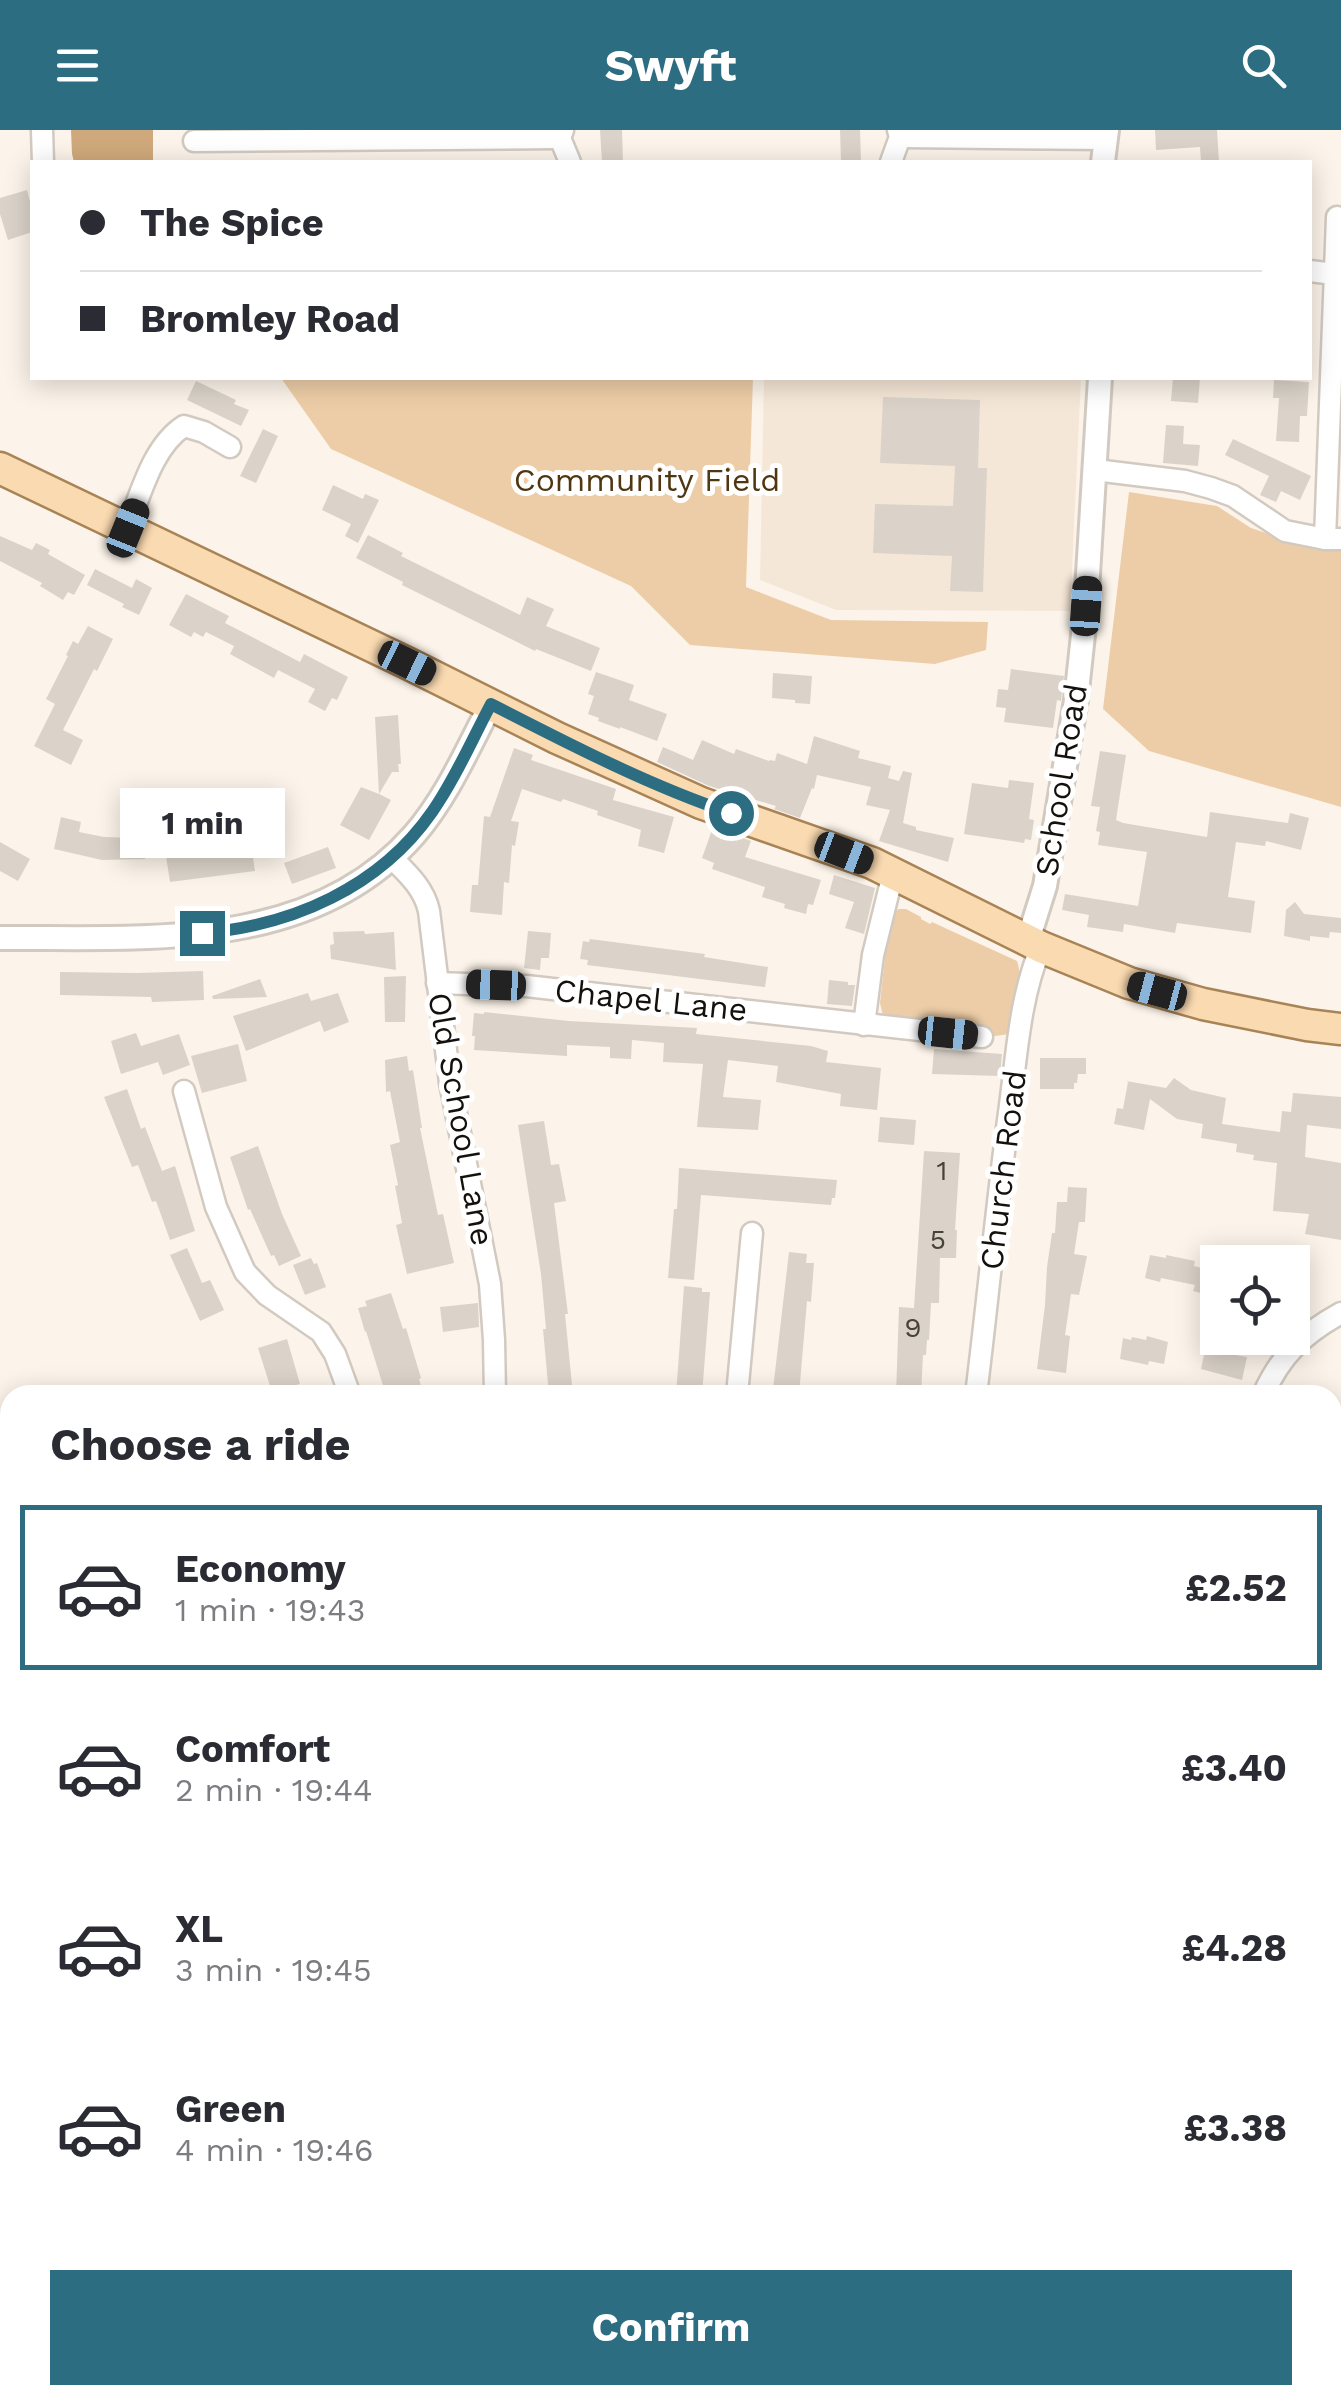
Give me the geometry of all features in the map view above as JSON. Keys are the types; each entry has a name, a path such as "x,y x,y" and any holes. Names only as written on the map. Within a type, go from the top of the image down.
{"main road":[{"path":"0,468 556,738 702,803 893,874 1034,944 1130,983 1203,1004 1341,1028"}],"street":[{"path":"42,130 43,160"},
{"path":"191,160 193,135 562,134 569,160"},
{"path":"892,160 899,134 1105,144"},
{"path":"1096,470 1212,488 1233,496 1285,530 1333,539 1337,217"},
{"path":"1312,272 1334,274"},
{"name":"School Road","path":"1034,944 1076,700 1100,380"},
{"path":"128,528 147,479 171,435 184,426 230,447"},
{"path":"0,938 214,932 285,916 327,901 372,875 412,838 434,810 491,704"},
{"name":"Old School Lane","path":"391,857 426,899 450,1083 488,1272 496,1385"},
{"path":"864,1025 873,955 893,874"},
{"name":"Church Road","path":"977,1385 1001,1170 1034,944"},
{"name":"Chapel Lane","path":"437,982 526,986 982,1037"},
{"path":"184,1090 216,1207 245,1272 267,1295 321,1332 335,1354 346,1385"},
{"path":"738,1385 752,1233"},
{"path":"1270,1385 1290,1349 1341,1312"}],"shaded area":[{"path":"71,130 153,130 153,160 74,160"},
{"path":"764,380 1081,380 1070,611 836,610 760,580"}],"green space":[{"name":"Community Field","path":"282,380 753,380 746,587 831,620 988,622 986,650 935,664 690,645 631,586 331,449"},
{"path":"1129,492 1217,506 1251,528 1299,544 1341,551 1341,807 1149,751 1103,709"},
{"path":"899,909 1017,961 1020,985 1010,1034 995,1036 884,1020 880,1003 889,921 891,913"}],"building":[{"path":"600,130 622,130 623,160 602,160"},
{"path":"840,130 860,130 861,160 841,160"},
{"path":"1155,130 1217,130 1219,160 1201,160 1200,147 1156,150"},
{"path":"27,190 30,233 8,240 0,198"},
{"path":"1173,380 1200,380 1198,403 1171,401"},
{"path":"1274,380 1309,382 1307,416 1300,416 1299,442 1276,441 1279,398 1273,398"},
{"path":"196,381 249,410 241,426 187,400"},
{"path":"883,397 980,400 978,468 987,468 983,592 950,591 952,556 873,553 875,504 953,506 955,466 880,463"},
{"path":"1166,425 1184,426 1183,444 1200,445 1198,466 1163,463"},
{"path":"263,429 278,436 256,483 240,476"},
{"path":"1233,439 1311,476 1300,500 1281,491 1276,502 1260,495 1269,476 1225,455"},
{"path":"333,485 363,499 365,494 379,500 358,543 345,536 351,524 322,510"},
{"path":"368,535 403,553 401,556 520,615 527,597 554,609 546,626 600,648 591,671 535,651 356,558"},
{"path":"0,536 32,550 36,543 85,575 74,595 68,592 63,600 40,586 42,583 0,561"},
{"path":"95,569 132,588 136,579 152,588 139,615 87,585"},
{"path":"186,594 229,616 225,623 300,662 304,654 348,677 337,700 332,698 325,711 308,702 315,689 278,670 274,678 230,654 234,646 206,632 203,637 194,632 191,637 169,625"},
{"path":"88,626 113,639 63,730 83,740 71,765 34,746 55,704 46,699 73,641 78,644"},
{"path":"1011,669 1064,676 1053,728 1004,722 1006,708 996,707 998,689 1008,690"},
{"path":"596,672 634,685 629,700 667,714 657,741 588,714 594,696 588,694"},
{"path":"773,673 812,676 810,704 772,698"},
{"path":"398,715 401,764 399,772 392,772 379,794 375,717"},
{"path":"814,736 860,751 858,758 891,766 888,778 899,781 903,771 912,773 903,823 916,830 954,838 948,862 879,841 890,810 866,805 871,787 817,775 800,818 774,809 776,806 709,786 657,762 663,747 693,760 702,740 734,754 736,749 775,761 777,753 807,764"},
{"path":"514,748 533,755 531,760 616,789 613,800 674,817 664,853 638,846 641,830 597,815 598,811 522,789 511,821 519,822 515,846 512,845 509,883 504,882 502,915 470,912 472,885 478,885 484,816 490,817"},
{"path":"1100,751 1126,755 1116,820 1123,823 1207,837 1210,812 1288,823 1290,813 1309,818 1301,850 1266,841 1265,846 1236,842 1228,897 1255,901 1251,933 1177,923 1175,933 1124,924 1123,932 1087,927 1089,915 1062,910 1065,894 1138,906 1147,852 1098,845 1100,807 1091,806"},
{"path":"1009,780 1034,783 1029,819 1034,820 1031,840 1025,839 1024,843 964,834 972,783 1008,788"},
{"path":"361,787 391,800 369,840 340,825"},
{"path":"61,817 81,822 79,832 138,838 145,842 145,859 102,860 54,849"},
{"path":"713,827 751,841 745,857 821,880 806,914 762,897 765,887 712,869 714,863 702,858"},
{"path":"0,842 30,859 18,881 0,871"},
{"path":"251,845 255,871 170,882 166,856"},
{"path":"328,847 336,868 292,884 284,863"},
{"path":"834,875 875,888 864,934 845,928 854,902 829,894"},
{"path":"1295,902 1304,914 1341,918 1341,933 1330,932 1329,938 1310,936 1310,941 1284,936 1286,910"},
{"path":"528,931 551,933 549,958 541,958 540,970 524,968"},
{"path":"333,932 394,932 396,970 331,959"},
{"path":"583,941 705,954 704,957 768,967 765,987 587,965 588,960 580,959"},
{"path":"203,971 204,1000 152,1002 151,997 60,995 60,972"},
{"path":"406,976 405,1022 385,1022 384,977"},
{"path":"260,979 267,997 213,999 212,996"},
{"path":"829,980 855,985 852,1006 827,1004"},
{"path":"308,993 311,1001 338,993 349,1022 324,1032 320,1021 246,1051 233,1016"},
{"path":"474,1013 697,1028 696,1034 811,1046 828,1051 826,1062 881,1068 877,1110 840,1106 841,1094 776,1082 778,1066 728,1060 723,1097 761,1100 758,1130 697,1127 703,1064 663,1062 664,1043 632,1040 631,1059 610,1058 610,1047 567,1045 567,1056 474,1050"},
{"path":"136,1033 141,1046 179,1034 190,1065 163,1075 158,1062 121,1074 111,1041"},
{"path":"238,1044 247,1081 202,1093 191,1056"},
{"path":"934,1049 1002,1054 1000,1076 932,1074"},
{"path":"407,1056 409,1071 413,1070 438,1215 443,1214 454,1263 407,1274 396,1225 402,1223 390,1145 400,1142 390,1091 386,1092 385,1060"},
{"path":"1040,1058 1086,1058 1086,1074 1078,1074 1074,1089 1040,1089"},
{"path":"1174,1078 1191,1090 1226,1098 1222,1124 1280,1132 1282,1111 1291,1112 1293,1093 1341,1097 1341,1129 1307,1125 1305,1157 1341,1163 1341,1240 1305,1234 1309,1214 1273,1211 1277,1163 1253,1160 1254,1155 1236,1152 1237,1144 1201,1138 1203,1124 1177,1119 1150,1099 1144,1130 1114,1124 1117,1108 1123,1109 1126,1081 1166,1088"},
{"path":"127,1089 162,1171 175,1166 195,1231 170,1240 138,1165 132,1167 104,1097"},
{"path":"880,1117 916,1120 914,1145 878,1142"},
{"path":"544,1121 551,1165 559,1164 566,1201 554,1203 572,1385 548,1385 541,1274 518,1125"},
{"path":"258,1146 301,1256 279,1266 248,1210 230,1157"},
{"path":"924,1151 960,1153 956,1258 940,1258 939,1303 931,1303 922,1385 896,1385 899,1307 914,1308"},
{"path":"679,1168 837,1180 835,1198 831,1205 701,1195 694,1280 668,1278"},
{"path":"1068,1187 1087,1188 1085,1222 1079,1222 1074,1254 1087,1256 1079,1295 1071,1294 1065,1335 1070,1336 1066,1373 1037,1369 1057,1202 1067,1202"},
{"path":"187,1248 202,1283 210,1280 224,1310 200,1321 170,1255"},
{"path":"789,1252 807,1254 806,1263 814,1263 800,1385 774,1385"},
{"path":"1150,1255 1195,1261 1194,1266 1200,1268 1200,1293 1193,1291 1195,1285 1145,1278"},
{"path":"311,1258 317,1263 326,1287 305,1295 293,1265"},
{"path":"684,1286 702,1288 702,1292 710,1292 703,1385 677,1385"},
{"path":"391,1293 403,1329 406,1328 421,1385 383,1385 358,1308 367,1306 365,1301"},
{"path":"478,1303 479,1327 443,1332 440,1307"},
{"path":"1147,1336 1168,1342 1164,1364 1120,1359 1123,1338 1146,1340"},
{"path":"287,1339 300,1384 270,1385 258,1348"},
{"path":"1204,1355 1247,1357 1242,1380 1201,1369"}],"route":[{"path":"202,933 285,916 327,901 372,875 412,838 434,810 491,704 556,738 731,813"}]}
